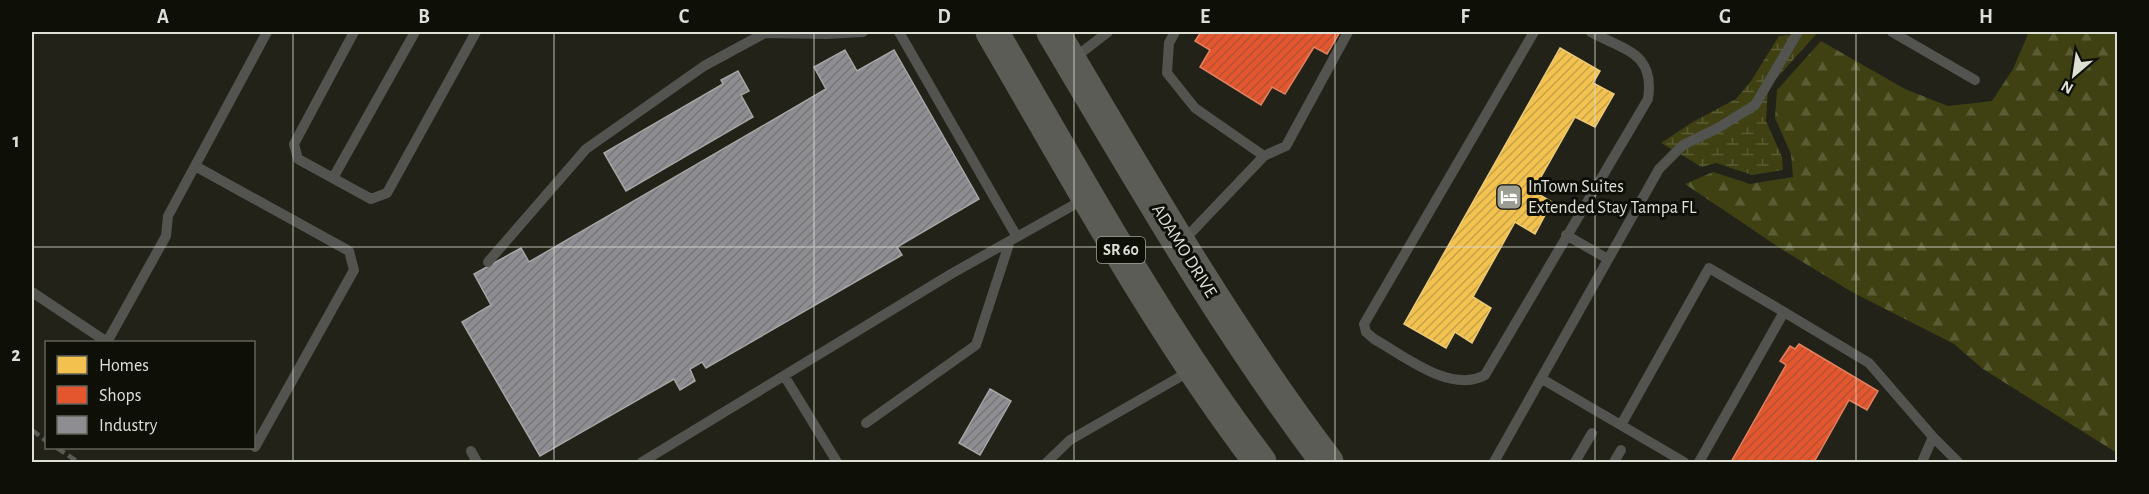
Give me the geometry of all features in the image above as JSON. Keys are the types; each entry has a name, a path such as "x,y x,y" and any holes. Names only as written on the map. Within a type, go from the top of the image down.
{"main road":[{"name":"SR 60","path":"992,32 1194,369 1260,462"},
{"name":"ADAMO DRIVE","path":"1053,32 1242,344 1327,462"}],"lane":[{"path":"108,341 166,236 168,216 267,32"},
{"path":"354,32 294,144 298,159 371,199 387,193 476,32"},
{"path":"333,178 415,32"},
{"path":"488,262 586,149 704,66 765,33 863,32"},
{"path":"866,423 976,345 1014,239 899,32"},
{"path":"1071,61 1108,32"},
{"path":"1175,32 1169,43 1167,73 1195,108 1264,156"},
{"path":"1180,245 1264,156 1286,146 1347,32"},
{"path":"1534,32 1364,324 1366,332 1446,378 1476,380 1485,375 1648,99 1651,82 1649,71 1642,60 1591,32"},
{"path":"1494,462 1659,169 1683,145 1718,128 1755,105 1798,32"},
{"path":"1892,32 1975,80"},
{"path":"195,166 350,251 354,270 255,447"},
{"path":"644,462 951,274 1089,196"},
{"path":"1566,235 1608,259"},
{"path":"1621,425 1709,268 1869,363 1933,437 1958,462"},
{"path":"32,292 106,341"},
{"path":"1700,462 1784,312"},
{"path":"1047,462 1070,440 1194,369"},
{"path":"785,377 837,462"},
{"path":"1542,379 1621,425 1671,459 1684,462"},
{"path":"1575,462 1592,433"},
{"path":"1922,462 1933,437"},
{"path":"1614,462 1621,450"},
{"path":"471,451 477,462"}],"green space":[{"path":"1818,32 1768,88 1766,121 1782,157 1783,170 1752,175 1716,163 1702,167 1661,143 1691,123 1736,99 1751,81 1779,36"},
{"path":"2029,32 2117,32 2117,453 1983,369 1954,344 1852,292 1783,250 1685,184 1713,172 1750,184 1793,177 1791,154 1775,118 1777,90 1821,41 1905,89 1948,106 1992,101 2013,69"}],"building: Homes":[{"name":"InTown Suites Extended Stay Tampa FL","path":"1560,48 1600,71 1593,83 1614,94 1595,127 1575,117 1533,191 1552,202 1535,234 1515,222 1473,297 1491,308 1472,343 1455,332 1446,348 1404,324"}],"building: Shops":[{"path":"1201,32 1340,32 1327,54 1314,47 1285,94 1272,87 1261,105 1200,67 1210,50 1195,41"},
{"path":"1799,344 1878,391 1867,410 1849,400 1814,462 1731,462 1786,365 1780,361 1790,346 1795,349"}],"building: Industry":[{"path":"845,50 857,71 894,50 979,199 897,247 902,255 706,368 702,362 690,369 695,381 680,390 674,379 540,456 462,322 491,305 474,274 521,248 529,262 826,89 814,67"},
{"path":"738,71 749,91 741,95 753,117 626,191 604,153 723,84 721,80"},
{"path":"990,389 1011,401 980,455 959,443"}],"railway":[{"path":"32,430 45,440"},
{"path":"58,449 78,462"}],"place":[{"name":"InTown Suites Extended Stay Tampa FL","path":"1509,197"}]}
